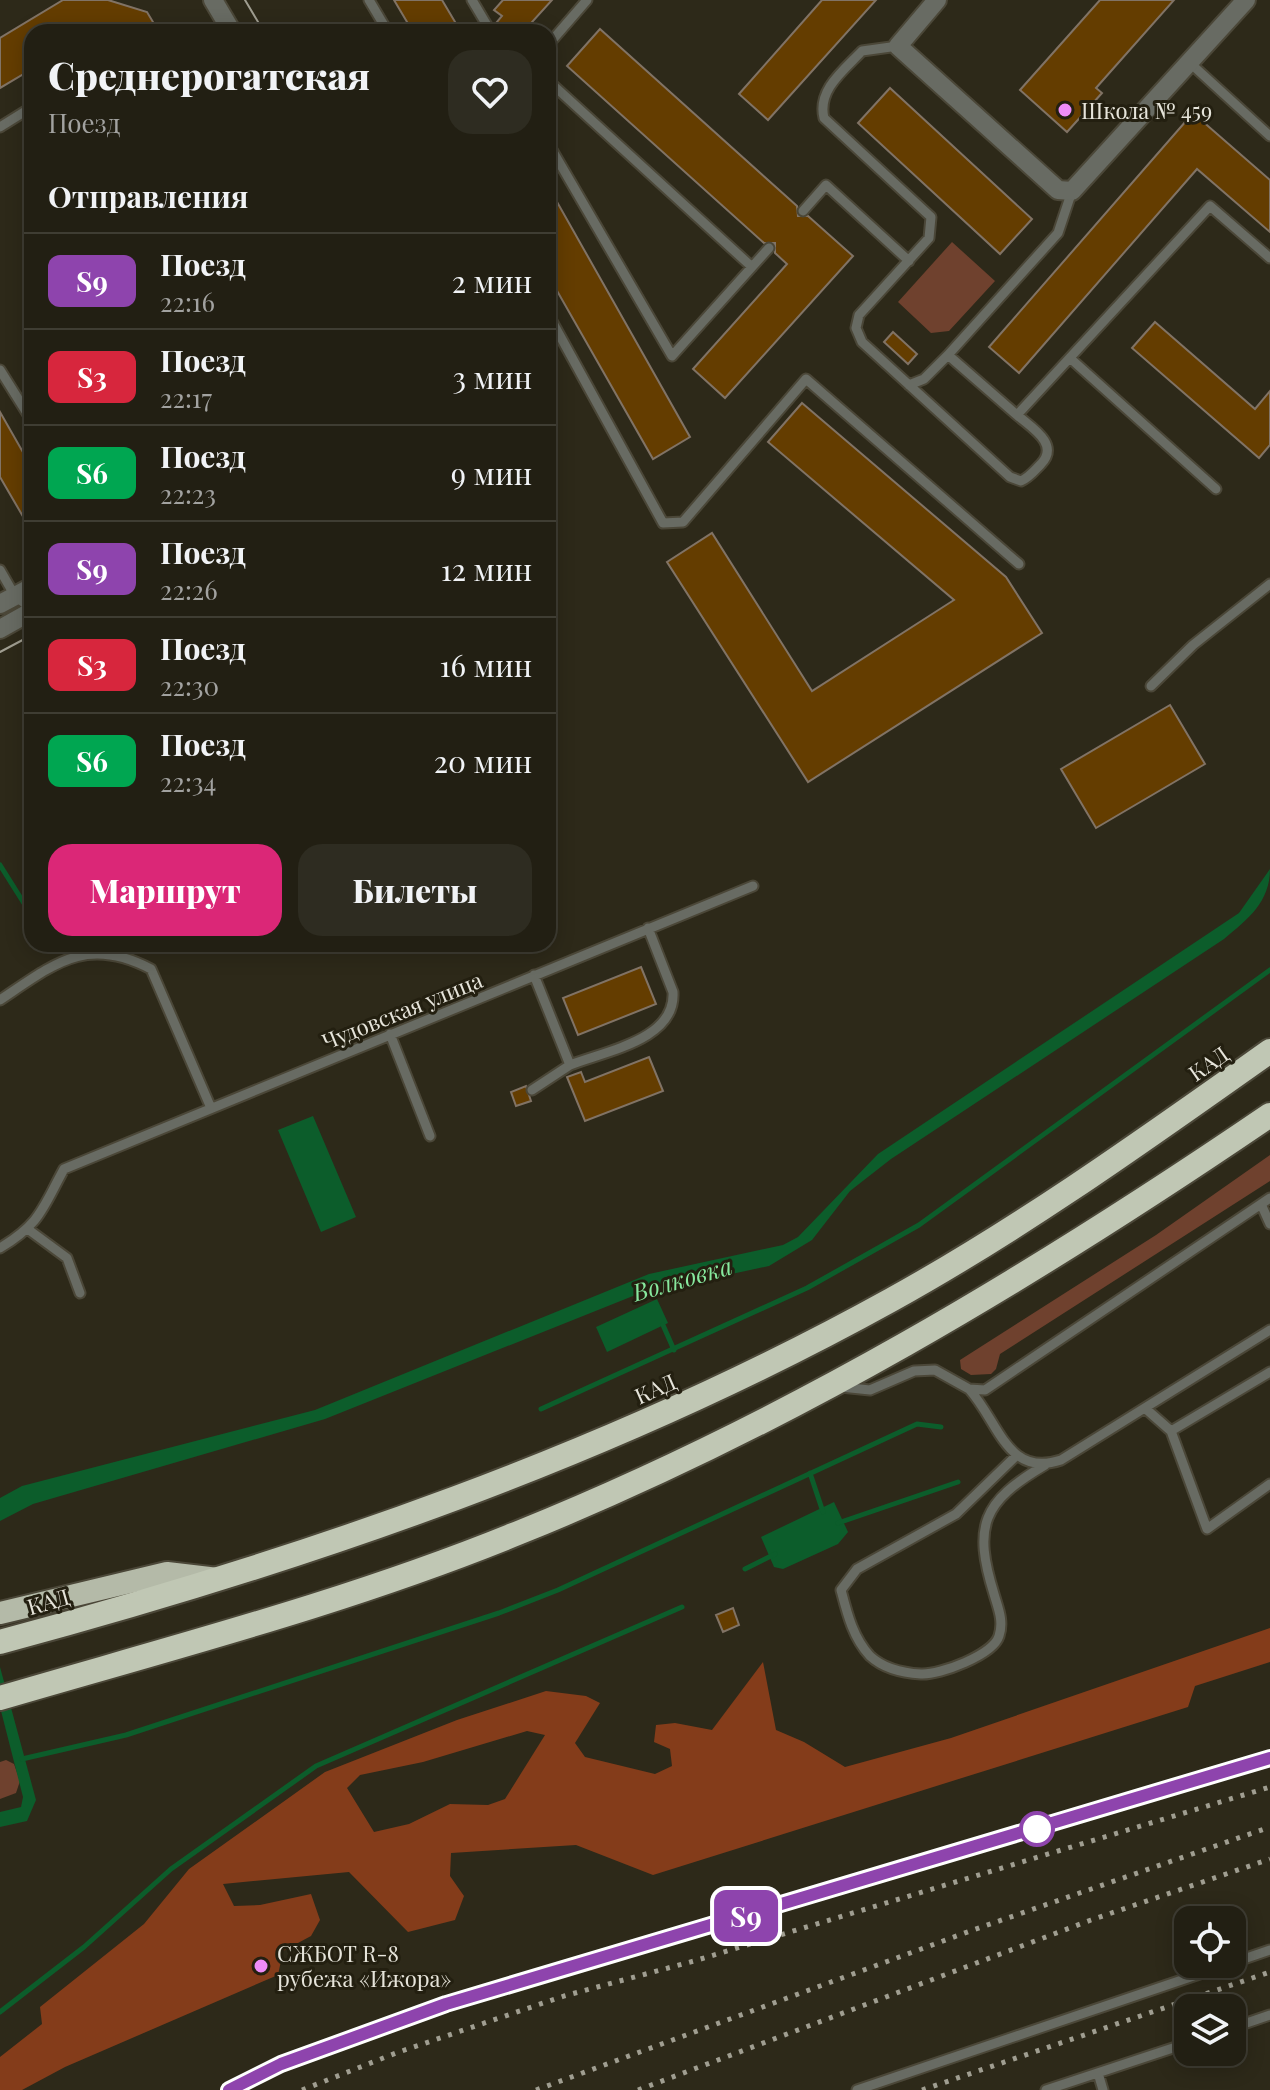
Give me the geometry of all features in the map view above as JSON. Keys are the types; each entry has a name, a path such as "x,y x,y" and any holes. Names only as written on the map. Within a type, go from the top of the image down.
{"highway":[{"name":"КАД","path":"0,1642 369,1532 463,1497 754,1372 892,1299 1021,1222 1270,1051"},
{"path":"0,1698 304,1611 519,1533 628,1486 915,1342 1049,1262 1270,1115"},
{"path":"0,1613 167,1573 219,1579"}],"street":[{"path":"213,0 227,24"},
{"path":"937,0 898,46 1058,190 1072,191 1246,0"},
{"path":"0,629 24,615"}],"lane":[{"path":"369,0 383,24"},
{"path":"472,0 486,24"},
{"path":"556,36 587,0"},
{"path":"898,46 862,51 827,90 821,104 824,118 931,217 929,238 859,315 856,328 862,342 1010,477 1021,481 1045,460 1048,447 1045,440 948,355"},
{"path":"1189,62 1270,136"},
{"path":"556,88 752,267"},
{"path":"0,127 24,112"},
{"path":"556,157 672,356 769,248"},
{"path":"803,211 826,185 909,261"},
{"path":"909,385 924,379 948,355 1058,233 1072,191"},
{"path":"1017,415 1210,206 1270,258"},
{"path":"556,329 663,523 683,522 806,379 1019,564"},
{"path":"1071,359 1216,489"},
{"path":"0,370 24,408"},
{"path":"0,570 7,600"},
{"path":"1151,686 1193,645 1270,584"},
{"name":"Чудовская улица","path":"29,1230 50,1200 64,1169 753,886"},
{"path":"532,1090 570,1065 651,1033 670,1014 673,992 648,928"},
{"path":"0,1000 53,964 80,953 109,953 130,958 151,969 211,1108"},
{"path":"534,975 570,1065"},
{"path":"390,1034 430,1136"},
{"path":"969,1389 985,1390 1266,1201 1270,1224"},
{"path":"0,1248 29,1230 67,1258 80,1293"},
{"path":"1017,1455 956,1514 857,1569 841,1590 850,1625 870,1656 895,1671 925,1674 982,1656 999,1638 1001,1618 985,1568 981,1533 999,1498 1045,1465 1061,1460 1270,1330"},
{"path":"830,1386 870,1390 914,1371 935,1370 969,1389 1024,1462 1045,1465"},
{"path":"1171,1431 1270,1372"},
{"path":"1146,1409 1171,1431 1207,1529 1270,1484"},
{"path":"1246,1959 1270,1950"},
{"path":"857,2090 1189,1978"},
{"path":"1246,2023 1270,2015"},
{"path":"1046,2090 1174,2048"},
{"path":"1098,2073 1103,2090"}],"shaded area":[{"path":"952,242 995,281 949,331 931,333 898,302"},
{"path":"1270,1155 1270,1181 1000,1354 996,1369 991,1374 971,1375 961,1369 960,1360 1156,1235"},
{"path":"1270,1628 1270,1662 1195,1686 1188,1707 653,1875 576,1845 451,1853 450,1876 464,1896 455,1920 408,1932 349,1872 223,1884 234,1906 260,1905 311,1894 320,1920 311,1936 283,1951 278,1975 65,2067 22,2090 0,2090 0,2057 42,2024 40,2007 144,1924 189,1869 325,1772 457,1720 546,1691 586,1696 600,1703 575,1743 585,1757 655,1774 672,1766 670,1749 654,1742 656,1725 675,1723 712,1730 763,1662 776,1730 804,1742 845,1767 951,1738","holes":["527,1731 545,1735 505,1799 488,1805 450,1804 409,1824 374,1832 347,1788 360,1775 423,1762"]},
{"path":"6,1760 14,1764 20,1781 16,1793 0,1799 0,1762"}],"water":[{"name":"Волковка","path":"1270,869 1262,900 1249,917 1224,939 891,1159 850,1191 812,1240 769,1266 638,1294 325,1419 33,1504 0,1521 0,1498 22,1486 315,1410 649,1274 783,1245 798,1237 878,1154 1239,913"},
{"path":"313,1116 356,1217 321,1232 278,1130"},
{"path":"657,1299 668,1323 607,1352 596,1327"},
{"path":"834,1502 848,1532 838,1544 783,1569 774,1567 761,1537"},
{"path":"0,1667 36,1800 27,1821 0,1827 0,1812 21,1807 23,1797 0,1707"}],"building":[{"path":"63,0 108,0 147,12 154,24 24,24 24,74 0,88 0,38"},
{"path":"394,0 442,0 456,24 408,24"},
{"path":"503,0 552,0 530,24 497,24 502,16 494,10"},
{"path":"822,0 876,0 768,120 739,94"},
{"path":"1100,0 1174,0 1096,88 1102,93 1067,132 1020,90"},
{"path":"600,29 797,206 798,216 808,216 853,256 725,398 693,369 787,264 775,253 775,243 764,243 567,66"},
{"path":"890,88 1032,219 1000,254 858,123"},
{"path":"1193,113 1270,180 1270,232 1197,169 1019,373 989,347"},
{"path":"556,200 690,437 653,459 556,289"},
{"path":"1155,322 1255,409 1270,391 1270,445 1259,458 1132,348"},
{"path":"893,332 917,354 908,364 884,342"},
{"path":"802,403 1006,577 1042,633 808,782 667,562 712,533 812,691 954,600 768,442"},
{"path":"0,412 24,454 24,518 0,477"},
{"path":"1170,705 1205,764 1096,828 1061,769"},
{"path":"641,967 656,1004 578,1035 563,998"},
{"path":"649,1057 663,1091 585,1121 567,1077 581,1072 585,1082"},
{"path":"526,1086 531,1101 516,1106 511,1092"},
{"path":"733,1608 739,1625 723,1632 716,1615"}],"waterway":[{"path":"0,865 24,903"},
{"path":"541,1409 807,1288 919,1225 1270,970"},
{"path":"663,1325 674,1350"},
{"path":"22,1759 126,1735 499,1613 558,1590 917,1424 941,1427"},
{"path":"810,1473 823,1512"},
{"path":"838,1523 958,1482"},
{"path":"745,1569 775,1554"},
{"path":"0,2012 84,1947 171,1869 316,1766 682,1607"}],"tram line":[{"path":"245,0 259,24"},
{"path":"0,652 24,639"}],"railway":[{"path":"229,2090 281,2064 446,2004 1270,1758"},
{"path":"302,2090 396,2053 564,1996 694,1961 1270,1787"},
{"path":"536,2090 973,1930 1270,1827"},
{"path":"638,2090 1091,1920 1270,1859"},
{"path":"922,2090 1270,1972"}],"train":[{"name":"S9","path":"229,2090 281,2064 446,2004 1270,1758"}],"place":[{"name":"Школа № 459","path":"1065,110"},
{"name":"СЖБОТ R-8 рубежа «Ижора»","path":"261,1966"}]}
